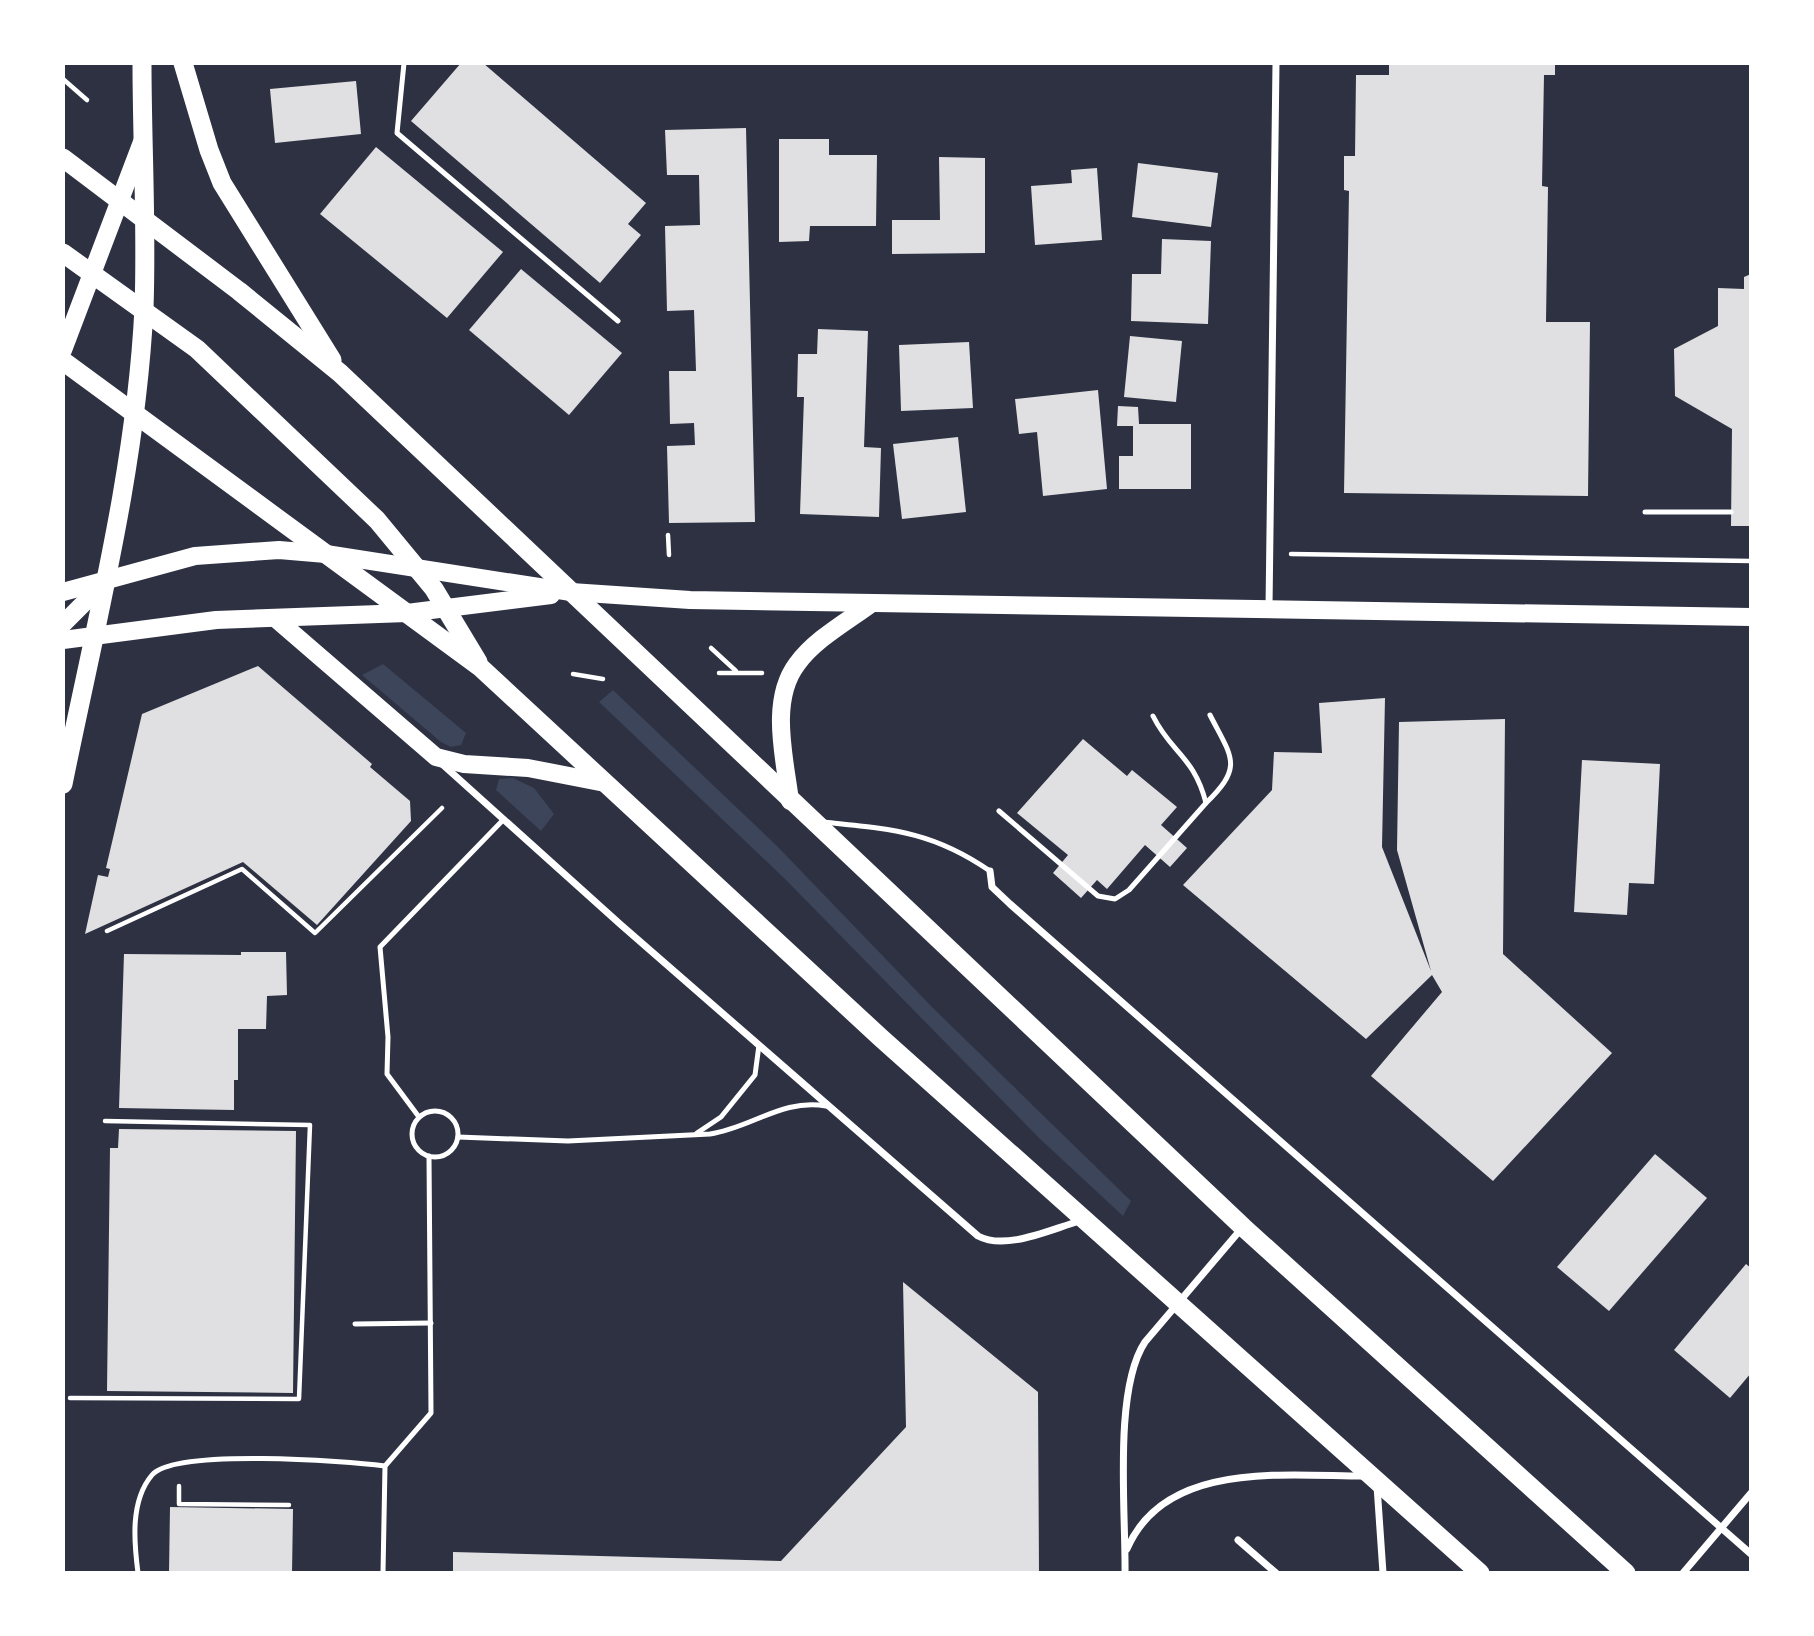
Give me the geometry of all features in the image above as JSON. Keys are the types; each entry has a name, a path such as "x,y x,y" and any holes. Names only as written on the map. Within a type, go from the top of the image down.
{"highway":[{"path":"63,784 108,578 134,412 144,309 142,63"},
{"path":"183,63 209,150 222,183 340,373"},
{"path":"63,158 340,373 1243,1227 1626,1573"},
{"path":"63,253 197,349 377,520 418,568 448,609 480,667"},
{"path":"63,361 480,667 759,928 1176,1304 1480,1573"}],"main road":[{"path":"63,350 142,142"},
{"path":"63,592 195,556 226,552 279,551 326,554 571,592 690,600 1751,617"},
{"path":"63,624 108,578"},
{"path":"63,640 93,638 200,621 448,609 571,592"},
{"path":"790,801 781,717 791,673 810,650 872,603"},
{"path":"275,618 431,754 453,762 528,768 605,783"}],"street":[{"path":"1269,611 1276,63"},
{"path":"431,754 826,1106 984,1240 1007,1241 1084,1220"},
{"path":"990,871 992,887 1010,904 1751,1554"},
{"path":"1125,1573 1129,1387 1138,1352 1243,1227"},
{"path":"1125,1552 1135,1534 1160,1509 1204,1484 1254,1476 1374,1478 1383,1573"},
{"path":"1682,1573 1751,1493"},
{"path":"1238,1540 1276,1573"}],"lane":[{"path":"404,63 397,133 618,320"},
{"path":"1645,512 1731,512"},
{"path":"999,811 1098,896 1115,899 1129,890 1228,781 1231,766 1226,748 1210,715"},
{"path":"1153,716 1166,738 1191,762 1200,779 1206,803"},
{"path":"419,1117 387,1074 388,1037 380,947 504,819"},
{"path":"813,821 922,835 959,851 990,871"},
{"path":"680,1136 704,1130 727,1111 755,1075 759,1045"},
{"path":"458,1137 568,1141 680,1136 724,1132 788,1107 826,1106"},
{"path":"431,1111 445,1113 455,1123 458,1137 450,1151 439,1156 429,1156 416,1146 412,1135 419,1117 431,1111"},
{"path":"383,1573 385,1466 431,1413 429,1156"},
{"path":"355,1324 430,1323"},
{"path":"138,1573 134,1538 140,1497 153,1473 179,1461 325,1459 385,1466"}],"path":[{"path":"63,79 87,100"},
{"path":"668,535 670,555"},
{"path":"1269,554 1751,561"},
{"path":"711,648 737,672"},
{"path":"719,673 766,673"},
{"path":"573,674 603,679"},
{"path":"107,932 242,869 315,933 442,808"},
{"path":"70,1398 299,1399 310,1125 105,1121"},
{"path":"179,1461 179,1504 289,1505"}],"shaded area":[{"path":"383,664 466,733 461,745 451,747 441,742 362,675"},
{"path":"613,690 776,845 934,1009 1131,1201 1123,1216 1039,1138 785,879 599,702"},
{"path":"513,778 534,788 554,814 541,831 496,790 499,779"}],"building":[{"path":"461,63 483,63 646,203 628,224 641,235 600,283 411,121"},
{"path":"1389,63 1555,63 1555,75 1544,75 1542,186 1548,187 1546,322 1590,322 1588,496 1344,493 1349,191 1344,190 1344,156 1355,156 1356,75 1389,75"},
{"path":"356,81 361,134 275,143 270,89"},
{"path":"746,128 755,522 669,523 667,446 695,445 694,423 670,424 669,371 696,371 694,310 667,311 665,226 700,225 699,175 667,175 665,130"},
{"path":"779,139 829,139 829,155 877,155 876,226 810,226 809,241 779,242"},
{"path":"376,147 503,252 447,318 320,214"},
{"path":"939,157 985,158 985,253 892,254 892,220 940,220"},
{"path":"1138,163 1218,173 1211,227 1132,217"},
{"path":"1097,168 1102,240 1035,245 1031,186 1072,183 1071,170"},
{"path":"1162,239 1211,241 1208,324 1131,321 1132,274 1161,274"},
{"path":"521,269 622,353 569,415 469,330"},
{"path":"1751,274 1751,526 1731,526 1732,429 1675,396 1674,349 1718,326 1718,288 1744,289 1744,277"},
{"path":"818,329 868,331 864,447 881,448 879,517 800,514 804,397 797,397 798,354 817,354"},
{"path":"1130,336 1182,341 1176,402 1124,397"},
{"path":"969,342 973,408 901,411 899,345"},
{"path":"1098,390 1107,489 1043,496 1037,432 1019,434 1015,399"},
{"path":"1118,406 1138,407 1139,424 1191,424 1191,489 1119,489 1119,456 1133,456 1133,426 1117,426"},
{"path":"958,437 966,512 902,519 893,444"},
{"path":"258,666 372,764 370,767 410,801 411,821 317,925 243,862 85,934 98,875 108,877 110,869 106,868 142,714"},
{"path":"1385,698 1382,847 1431,971 1397,850 1399,722 1505,719 1503,954 1612,1053 1493,1181 1371,1076 1442,992 1432,975 1366,1039 1183,885 1272,790 1274,752 1322,753 1319,703"},
{"path":"1083,739 1127,776 1132,770 1177,807 1161,825 1187,848 1170,867 1145,845 1107,889 1097,880 1081,898 1053,873 1068,855 1017,813"},
{"path":"1582,760 1660,764 1654,884 1629,883 1627,915 1574,912"},
{"path":"241,952 286,952 287,995 267,996 266,1029 238,1029 238,1080 234,1080 234,1110 119,1108 124,954 241,955"},
{"path":"119,1129 296,1131 293,1393 107,1391 110,1148 118,1148"},
{"path":"1655,1154 1707,1198 1609,1311 1557,1267"},
{"path":"1746,1264 1751,1268 1751,1373 1730,1398 1674,1350"},
{"path":"903,1282 1038,1392 1039,1573 453,1573 453,1552 781,1561 906,1427"},
{"path":"170,1507 293,1509 292,1573 169,1573"}]}
